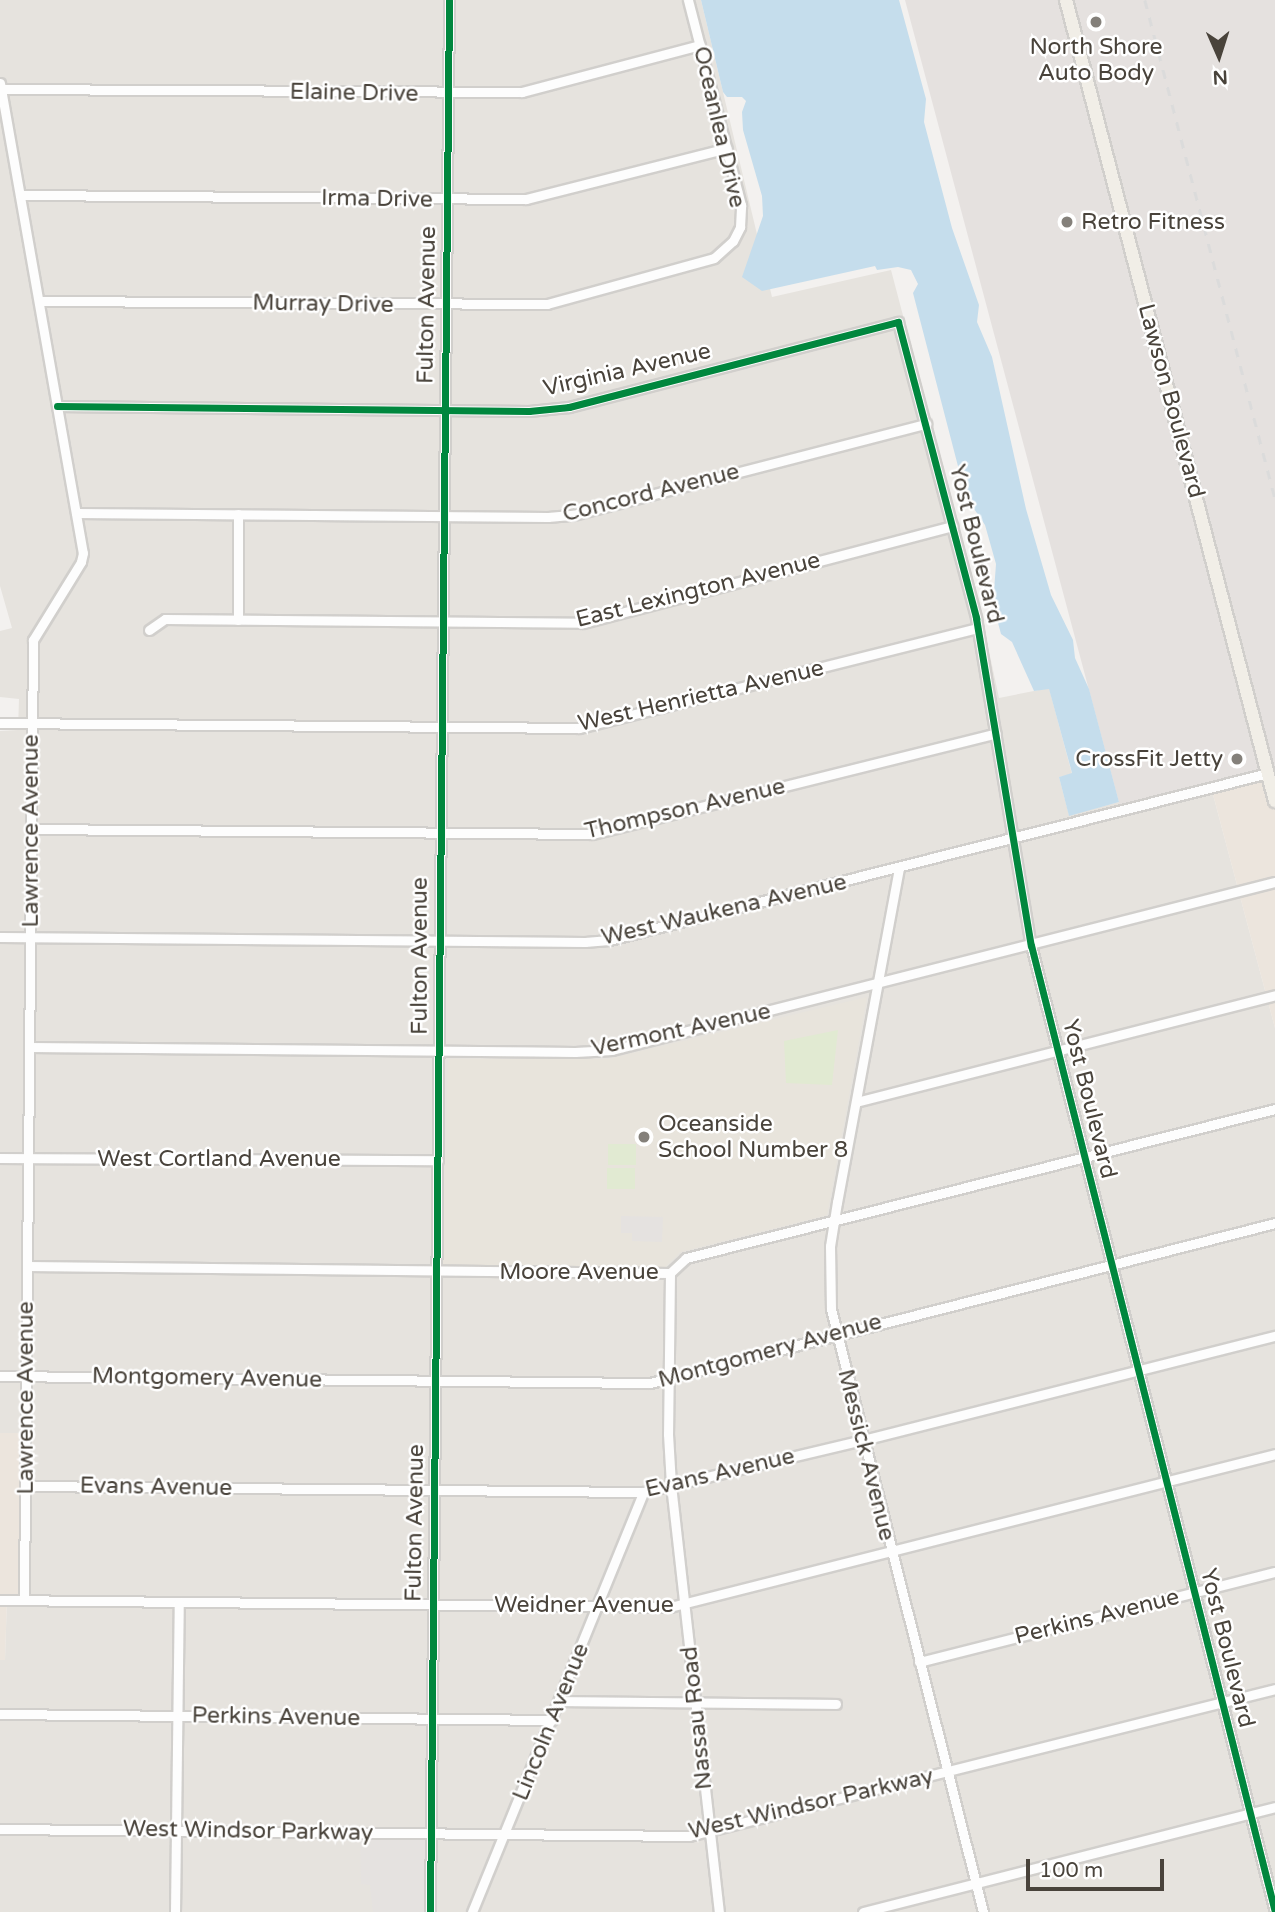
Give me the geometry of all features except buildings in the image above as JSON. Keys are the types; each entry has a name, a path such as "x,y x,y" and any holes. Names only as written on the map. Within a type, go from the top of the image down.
{"main road":[{"name":"Lawson Boulevard","path":"1066,0 1275,801"}],"street":[{"name":"Fulton Avenue","path":"430,1912 449,0"},
{"name":"Oceanlea Drive","path":"688,0 727,148 741,215 740,227 725,250"},
{"name":"Elaine Drive","path":"1,86 522,92 700,45"},
{"name":"Lawrence Avenue","path":"1,86 76,513 81,562 33,640 24,1600"},
{"name":"Irma Drive","path":"20,195 447,200 536,197 727,148"},
{"name":"Murray Drive","path":"38,301 547,304 694,266 725,250"},
{"name":"Yost Boulevard","path":"866,330 898,322 926,424 977,628 1031,944 1056,1051 1275,1912"},
{"name":"Virginia Avenue","path":"57,407 529,411 569,407 866,330"},
{"name":"Concord Avenue","path":"76,513 573,515 926,424"},
{"path":"238,514 238,620"},
{"name":"East Lexington Avenue","path":"149,631 165,619 583,623 952,526"},
{"name":"West Henrietta Avenue","path":"0,723 552,729 596,726 977,628"},
{"name":"Thompson Avenue","path":"31,829 605,832 996,733"},
{"name":"West Waukena Avenue","path":"0,937 609,940 1268,773"},
{"name":"Messick Avenue","path":"899,868 834,1221 829,1278 836,1334 983,1912"},
{"name":"Vermont Avenue","path":"29,1047 612,1050 1275,882"},
{"path":"856,1102 1275,995"},
{"name":"Moore Avenue","path":"27,1266 670,1273 686,1258 1275,1109"},
{"name":"West Cortland Avenue","path":"0,1158 438,1160"},
{"name":"Montgomery Avenue","path":"0,1376 650,1383 1275,1223"},
{"name":"Nassau Road","path":"670,1273 671,1485 719,1912"},
{"name":"Evans Avenue","path":"25,1486 643,1492 863,1440 1275,1336"},
{"name":"Weidner Avenue","path":"0,1600 670,1607 1275,1454"},
{"name":"Lincoln Avenue","path":"472,1912 643,1492"},
{"name":"Perkins Avenue","path":"919,1662 1275,1572"},
{"path":"175,1912 179,1602"},
{"name":"West Windsor Parkway","path":"0,1829 689,1836 710,1833 1275,1689"},
{"path":"559,1701 836,1704"},
{"name":"Perkins Avenue","path":"0,1714 552,1720"},
{"path":"863,1912 1275,1807"}],"shaded area":[{"path":"0,0 701,0 772,297 891,270 978,600 999,698 1049,688 1072,774 1059,777 1069,815 1119,802 1121,809 1211,787 1275,1028 1275,1912 0,1912 0,1660 5,1659 7,1597 22,1433 0,1433 0,731 18,730 19,699 0,697 0,631 12,628 0,586"},
{"path":"905,0 1275,0 1275,807 1266,773 1121,810"},
{"path":"1266,773 1275,807 1275,1028 1211,787"},
{"name":"Oceanside School Number 8","path":"867,997 827,1215 680,1252 664,1268 442,1265 448,1059 608,1059"},
{"path":"621,1216 663,1217 662,1242 632,1241 632,1233 621,1233"},
{"path":"0,1433 23,1433 21,1597 7,1598 5,1660 0,1660"},
{"path":"360,1838 425,1840 425,1912 373,1912 370,1885 361,1884"}],"green space":[{"path":"838,1030 832,1085 786,1083 784,1041"},
{"path":"608,1144 636,1144 636,1165 608,1165"},
{"path":"607,1168 635,1168 635,1189 607,1189"}],"water":[{"path":"701,0 899,0 926,99 924,122 952,228 979,305 977,322 992,357 1026,509 1051,595 1073,640 1075,658 1089,689 1119,802 1069,816 1059,777 1072,773 1049,689 1034,691 1012,642 1001,634 993,604 996,564 985,525 966,497 913,293 918,284 911,270 898,267 877,270 875,266 762,291 742,277 763,216 762,196 743,130 742,112 746,101 742,97 727,97 723,92"}],"railway":[{"path":"1145,0 1275,498"}],"cycle path":[{"path":"430,1912 449,0"},
{"path":"57,406 529,411 569,407 898,322 976,618 1031,945 1275,1912"}],"place":[{"name":"North Shore Auto Body","path":"1096,22"},
{"name":"Retro Fitness","path":"1067,222"},
{"name":"CrossFit Jetty","path":"1237,759"},
{"name":"Oceanside School Number 8","path":"644,1137"}]}
